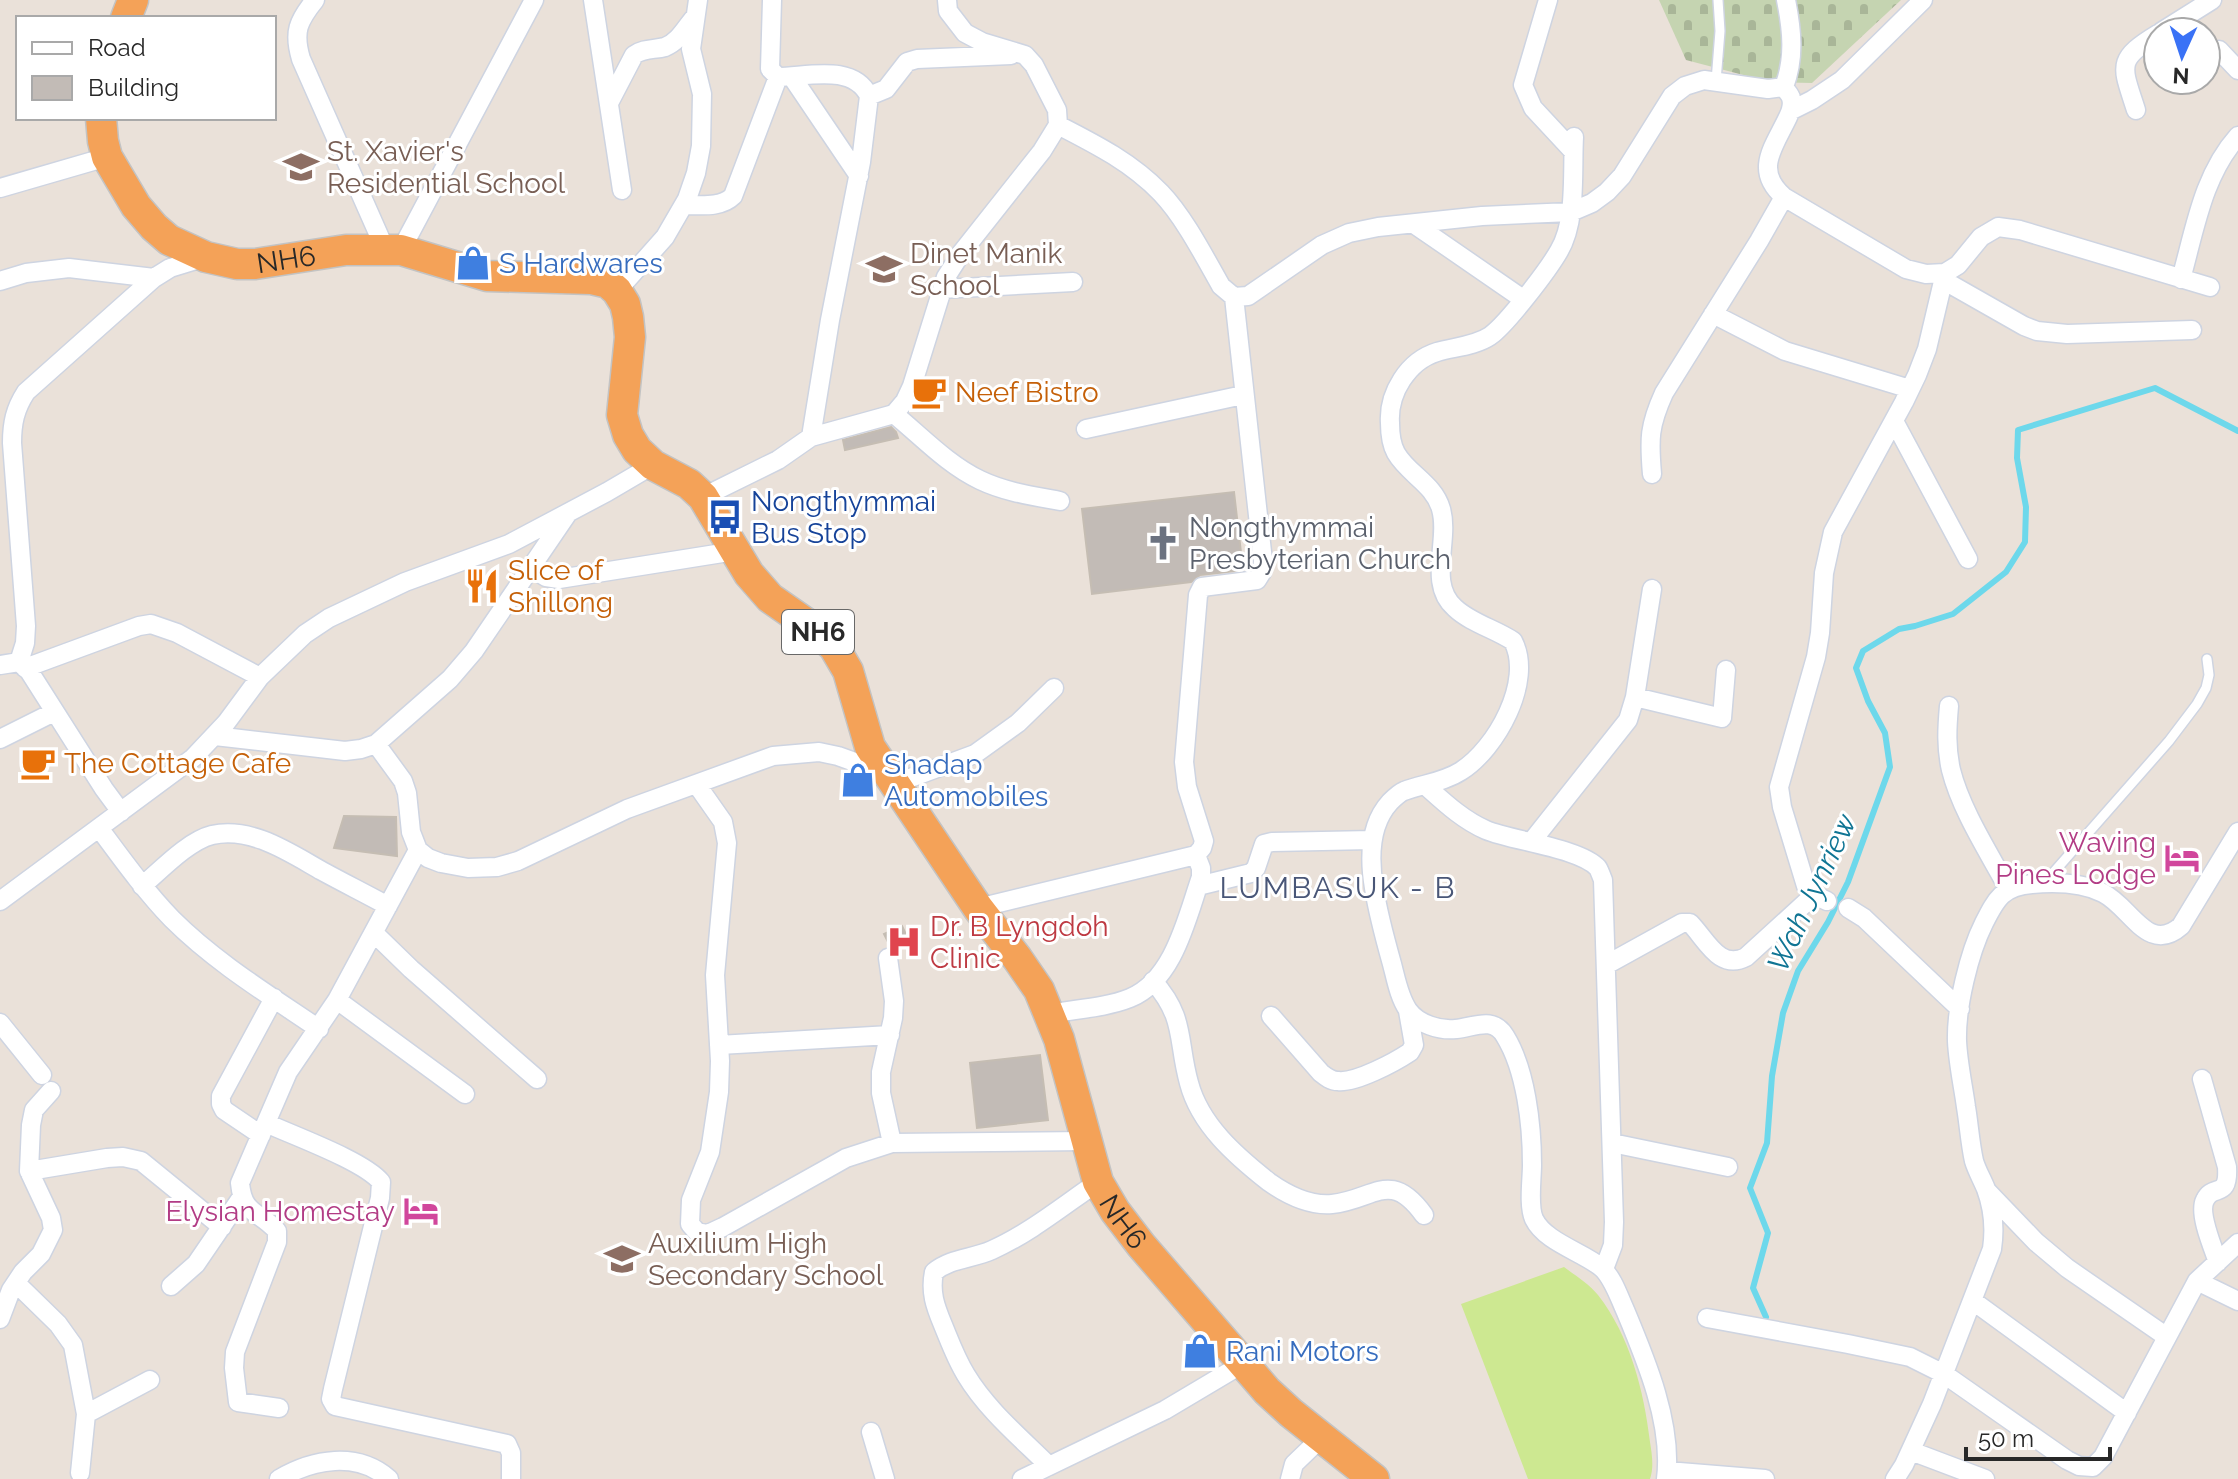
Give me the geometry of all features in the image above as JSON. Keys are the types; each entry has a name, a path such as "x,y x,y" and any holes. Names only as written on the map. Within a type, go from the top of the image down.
{"highway":[{"name":"NH6","path":"101,120 107,157 126,192 154,227 169,240 206,257 222,262 255,264 346,250 393,250 487,276 591,279 608,283 617,291 625,304 630,337 622,415 632,443 653,465 689,484 703,497 749,574 770,598 816,630 834,647 848,671 870,747 978,908 1039,990 1059,1039 1098,1182 1115,1211 1267,1391 1374,1479"}],"street":[{"path":"315,0 300,19 296,42 301,59 393,250"},
{"path":"393,250 534,0"},
{"path":"593,0 622,190"},
{"path":"772,0 770,69 785,77 859,176"},
{"path":"703,497 778,460 811,437 894,414 912,386 946,277 962,252 1042,151 1058,125 1057,110 1034,65 1025,55 982,42 965,33 948,11 947,0"},
{"path":"1271,1016 1321,1073 1340,1082 1352,1080 1410,1052 1414,1045 1408,1011 1399,989 1377,906 1371,862 1372,840 1378,819 1402,791 1426,786 1459,773 1478,759 1491,743 1516,694 1519,657 1513,641 1467,617 1444,596 1442,511 1428,486 1395,452 1389,419 1401,380 1416,364 1434,353 1490,336 1560,251 1571,212 1573,144 1533,108 1523,85 1548,0"},
{"path":"1784,87 1791,70 1793,47 1786,0"},
{"path":"1792,110 1842,80 1923,0"},
{"path":"2186,16 2212,0"},
{"path":"609,103 634,55 640,50 663,48 673,43 681,36 696,8"},
{"path":"617,291 665,237 684,205 696,173 701,146 702,94 691,49 696,8"},
{"path":"2136,110 2123,69 2142,44"},
{"path":"2222,53 2238,70"},
{"path":"869,96 886,89 907,62 917,59 1025,55"},
{"path":"785,77 821,73 839,76 858,83 869,96 859,176 830,320 811,437"},
{"path":"684,205 720,204 728,202 733,196 785,77"},
{"path":"1058,125 1121,159 1162,194 1221,286 1234,297 1248,296 1322,245 1349,233 1482,216 1571,212 1607,192 1672,96 1685,86 1704,80 1768,89 1784,87"},
{"path":"1784,87 1792,99 1792,110 1767,162 1767,176 1784,197 1906,269 1944,276 2037,331 2067,334 2192,330"},
{"path":"2181,279 2208,184 2222,155 2238,136"},
{"path":"0,188 107,157"},
{"path":"1652,474 1649,437 1653,416 1784,197"},
{"path":"1414,224 1523,299"},
{"path":"1606,965 1682,923 1690,923 1718,957 1729,962 1739,961 1820,898 1806,886 1779,787 1816,657 1824,573 1833,532 1910,389 1927,349 1944,276 1958,265 1981,237 1998,227 2020,230 2210,287"},
{"path":"15,665 25,643 26,626 8,506 12,422 17,405 26,392 154,278 170,268 206,257"},
{"path":"0,281 26,273 69,268 154,278"},
{"path":"942,289 1073,282"},
{"path":"978,908 1196,855 1202,848 1204,841 1187,787 1184,762 1198,595 1202,587 1257,580 1263,561 1234,297"},
{"path":"1713,314 1785,351 1910,389"},
{"path":"1086,429 1243,395"},
{"path":"894,414 959,467 980,480 1016,493 1060,501"},
{"path":"1894,421 1968,559"},
{"path":"0,901 193,758 215,736 260,677 305,634 329,618 405,582 509,544 653,465"},
{"path":"215,736 345,751 376,744 450,679 474,651 569,512"},
{"path":"531,568 546,577 559,579 735,551"},
{"path":"1532,841 1628,720 1635,697 1652,589"},
{"path":"15,665 151,624 177,633 260,677"},
{"path":"15,665 54,712 121,812"},
{"path":"1635,697 1722,718 1726,670"},
{"path":"376,744 403,781 411,832 418,850 441,863 468,868 497,867 518,861 627,809 773,756 819,752 838,756 891,779 975,754 1018,723 1054,688"},
{"path":"1949,706 1946,733 1951,770 1965,807 2009,890"},
{"path":"0,739 54,712"},
{"path":"697,785 723,822 726,832 716,961 719,1092 710,1152 689,1211 690,1224 697,1232 708,1234 846,1158 892,1143 1086,1141"},
{"path":"1426,786 1468,821 1489,831 1532,841 1584,859 1598,869 1603,880 1614,1222 1613,1245 1604,1269"},
{"path":"99,828 142,886 184,929 242,976 319,1029"},
{"path":"1895,1479 1911,1451 1944,1374 1992,1249 1994,1233 1987,1191 1975,1165 1957,1041 1960,1009 1972,954 1981,930 2000,895 2017,885 2044,883 2077,884 2103,893 2122,906 2144,928 2157,936 2170,935 2181,926 2238,832"},
{"path":"142,886 193,844 210,835 227,833 247,835 269,843 388,906"},
{"path":"1198,886 1251,873 1256,868 1264,844 1372,840"},
{"path":"279,1408 238,1402 235,1352 277,1242 277,1231 270,1222 246,1207 241,1198 240,1183 288,1072 337,1000 418,850"},
{"path":"1049,1014 1119,1002 1133,997 1153,981 1177,948 1198,886 1201,868 1196,855"},
{"path":"1848,908 1864,918 1960,1009"},
{"path":"374,933 537,1079"},
{"path":"888,958 894,1001 881,1072 881,1093 892,1143"},
{"path":"1153,981 1171,1004 1194,1099 1215,1133 1245,1162 1271,1183 1313,1203 1332,1204 1390,1189 1412,1198 1424,1215"},
{"path":"274,998 221,1096 224,1110 263,1129 354,1163 374,1174 381,1182 380,1198 331,1399 335,1406 507,1444 511,1453 511,1479"},
{"path":"337,1000 465,1094"},
{"path":"1408,1011 1421,1021 1443,1029 1485,1023 1499,1027 1507,1039 1520,1071 1528,1113 1532,1142 1533,1218 1546,1232 1604,1269 1617,1291 1657,1394 1664,1434 1666,1475 1765,1479"},
{"path":"0,1023 46,1083 31,1125 29,1171 51,1218 53,1230 41,1254 16,1283 0,1319"},
{"path":"719,1045 890,1035"},
{"path":"2202,1079 2227,1167 2228,1181 2222,1189 2211,1193 2203,1208 2218,1262"},
{"path":"1612,1143 1728,1167"},
{"path":"29,1171 107,1158 123,1157 141,1161 222,1227"},
{"path":"1049,1466 994,1411 968,1378 955,1356 939,1316 931,1285 934,1272 945,1263 990,1251 1009,1241 1098,1182"},
{"path":"1987,1191 2036,1242 2067,1268 2167,1337"},
{"path":"171,1286 196,1264 241,1198"},
{"path":"1707,1318 1910,1357 1944,1374 2090,1473 2103,1457 2197,1281 2238,1243"},
{"path":"2197,1281 2238,1301"},
{"path":"16,1283 58,1324 73,1345 86,1414 80,1473"},
{"path":"1973,1301 2127,1413"},
{"path":"1022,1479 1165,1410 1244,1363"},
{"path":"86,1414 150,1380"},
{"path":"871,1432 885,1479"},
{"path":"1290,1479 1294,1464 1321,1438"},
{"path":"1911,1451 1985,1479"},
{"path":"279,1479 322,1461 337,1460 354,1462 389,1479"}],"lane":[{"path":"1716,81 1720,31 1718,0"},
{"path":"2044,883 2169,741 2197,704 2209,675 2207,659"}],"green space":[{"path":"1659,0 1901,0 1812,83 1770,82 1686,60"},
{"path":"1564,1267 1598,1295 1627,1346 1647,1423 1652,1461 1650,1479 1528,1479 1461,1304"}],"building":[{"path":"891,427 898,438 845,450 843,440"},
{"name":"Nongthymmai Presbyterian Church","path":"1234,492 1243,570 1200,575 1191,582 1092,594 1082,509"},
{"path":"344,816 396,817 397,856 334,848"},
{"path":"902,926 910,943 896,949 890,946 884,934"},
{"path":"1040,1055 1048,1120 977,1128 970,1063"}],"waterway":[{"name":"Wah Jynriew","path":"1766,1317 1753,1288 1768,1233 1750,1188 1767,1143 1772,1076 1783,1013 1798,971 1848,882 1890,767 1885,733 1868,701 1856,668 1863,651 1899,629 1953,614 2006,572 2025,542 2026,507 2017,458 2018,430 2155,388 2238,431"}],"place":[{"name":"St. Xavier's Residential School","path":"301,167"},
{"name":"S Hardwares","path":"473,263"},
{"name":"Dinet Manik School","path":"884,269"},
{"name":"Neef Bistro","path":"929,392"},
{"name":"Nongthymmai Bus Stop","path":"725,517"},
{"name":"Nongthymmai Presbyterian Church","path":"1163,543"},
{"name":"Slice of Shillong","path":"482,586"},
{"name":"The Cottage Cafe","path":"38,763"},
{"name":"Shadap Automobiles","path":"858,780"},
{"name":"Waving Pines Lodge","path":"2182,858"},
{"name":"Dr. B Lyngdoh Clinic","path":"904,942"},
{"name":"Elysian Homestay","path":"421,1211"},
{"name":"Auxilium High Secondary School","path":"622,1259"},
{"name":"Rani Motors","path":"1200,1351"}],"district":[{"name":"LUMBASUK - B","path":"1338,888"}]}
